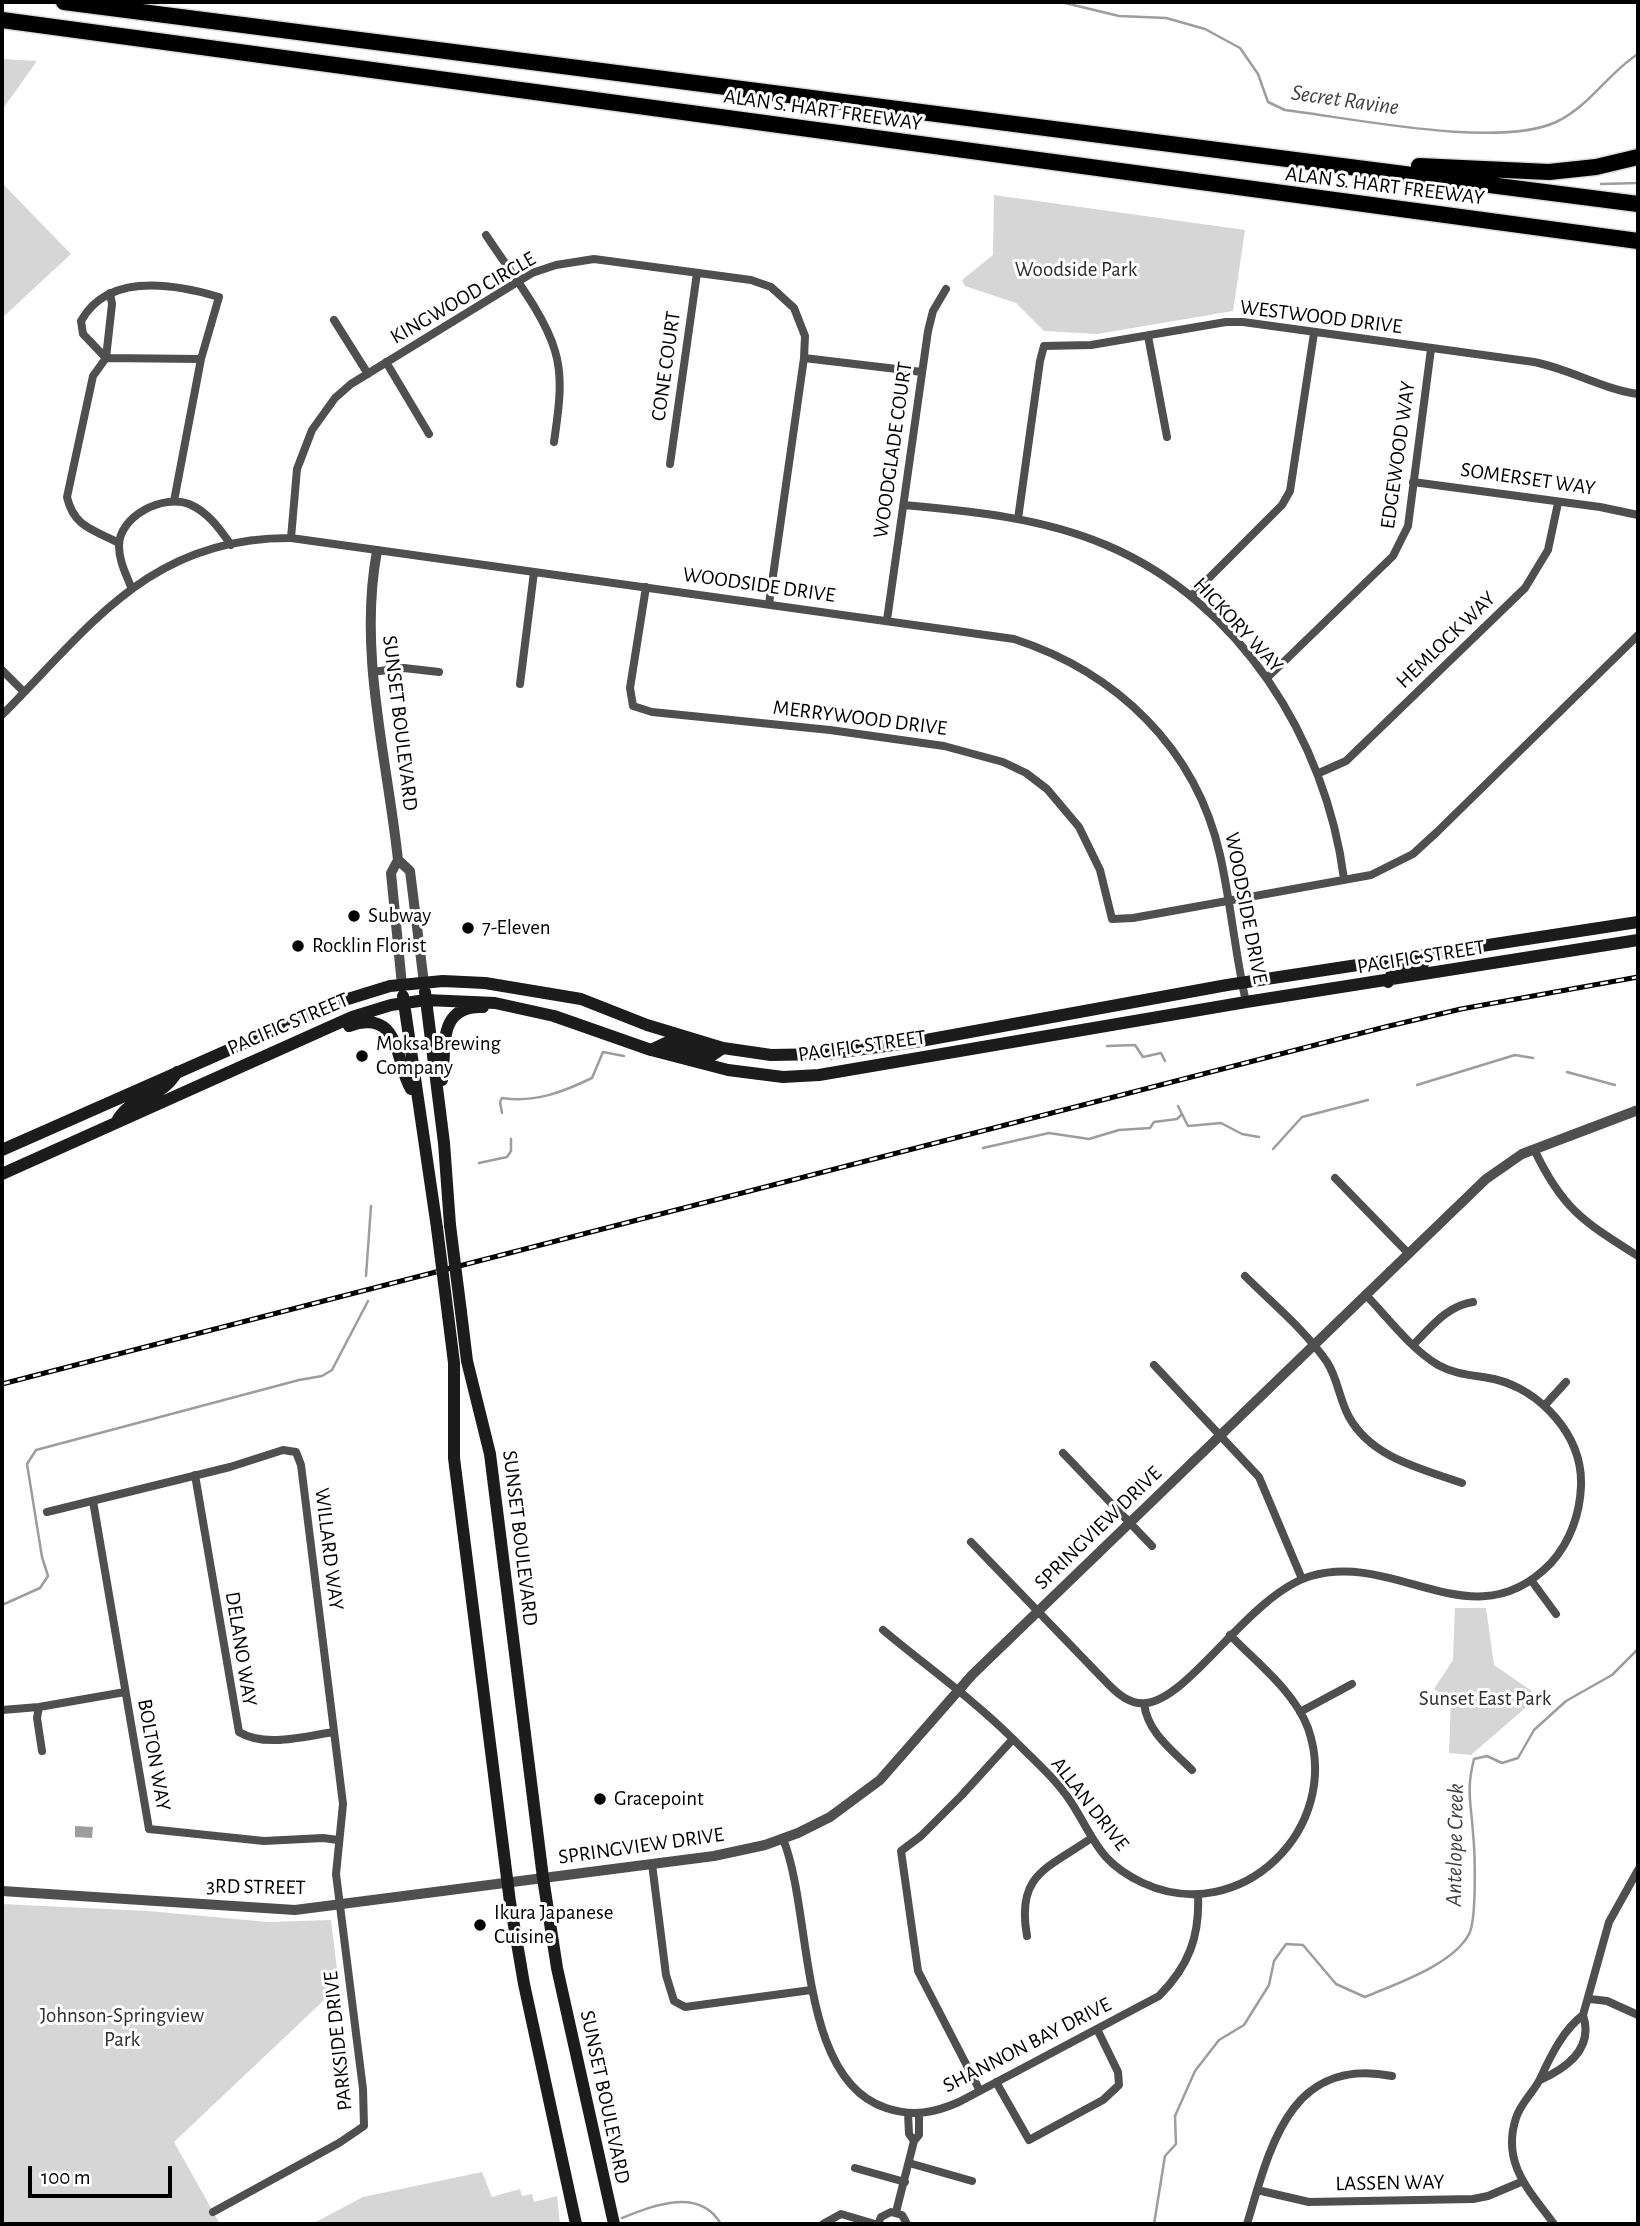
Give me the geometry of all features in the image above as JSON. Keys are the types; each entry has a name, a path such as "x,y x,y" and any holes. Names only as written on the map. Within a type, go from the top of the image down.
{"highway":[{"name":"ALAN S. HART FREEWAY","path":"64,2 1128,141 1399,172 1638,204"},
{"name":"ALAN S. HART FREEWAY","path":"2,20 1638,241"},
{"path":"1399,172 1422,165 1502,172 1549,172 1596,167 1638,157"}],"main road":[{"name":"PACIFIC STREET","path":"2,1150 335,1003 402,985 485,983 581,999 647,1025 723,1048 800,1056 915,1042 1242,983 1638,922"},
{"path":"1584,931 1590,939 1616,938 1632,942"},
{"name":"PACIFIC STREET","path":"2,1174 118,1119 293,1042 352,1017 404,1003 463,999 506,1005 584,1025 651,1050 728,1070 763,1075 801,1075 1632,942"},
{"path":"1388,982 1394,972 1421,966 1430,955 1436,963 1458,962 1468,968"},
{"name":"SUNSET BOULEVARD","path":"424,983 437,1097 444,1226 454,1313 454,1458 507,1883 524,1984 576,2224"},
{"name":"SUNSET BOULEVARD","path":"402,985 417,1098 444,1226"},
{"path":"437,1097 443,1076 441,1055 447,1028 464,1010 506,1005"},
{"path":"293,1042 309,1043 363,1022 378,1026 393,1037 399,1048 406,1082 417,1098"},
{"path":"651,1050 668,1042 711,1056 723,1048"},
{"path":"915,1042 919,1058"},
{"path":"800,1056 801,1075"},
{"path":"118,1119 127,1106 168,1087 177,1072"},
{"name":"SUNSET BOULEVARD","path":"454,1313 490,1454 543,1878 557,1968 614,2224"}],"street":[{"path":"486,235 555,351 559,377 554,442"},
{"name":"KINGWOOD CIRCLE","path":"291,538 297,469 312,430 335,398 386,362 516,283 556,265 594,259 751,280 771,287 783,296 802,320 805,336 769,604"},
{"name":"CONE COURT","path":"670,464 697,273"},
{"path":"174,501 201,359 219,297 145,284 110,293 81,321 83,334 106,358 201,359"},
{"name":"WOODGLADE COURT","path":"887,620 922,372 933,311 946,289"},
{"path":"110,293 112,304 106,358 93,376 67,497 70,511 96,535 119,543"},
{"path":"334,320 368,374"},
{"name":"WESTWOOD DRIVE","path":"1018,519 1040,361 1045,346 1091,345 1226,322 1554,366 1601,386 1638,394"},
{"path":"1191,596 1282,505 1290,491 1314,333"},
{"path":"1148,336 1167,438"},
{"name":"EDGEWOOD WAY","path":"1268,678 1393,556 1402,542 1408,526 1431,349"},
{"path":"804,358 922,372"},
{"path":"386,362 429,434"},
{"name":"SOMERSET WAY","path":"1413,482 1638,515"},
{"path":"131,587 121,562 119,543 130,523 146,508 174,501 188,504 205,514 231,545"},
{"name":"HEMLOCK WAY","path":"1319,773 1346,761 1525,588 1548,550 1558,503"},
{"name":"HICKORY WAY","path":"904,505 1018,519 1105,544 1148,566 1191,596 1268,678 1294,721 1319,773 1339,849 1343,879"},
{"name":"WOODSIDE DRIVE","path":"2,715 98,615 131,587 191,556 231,545 291,538 987,634 1032,645 1084,668 1125,698 1160,733 1194,782 1213,828 1229,901 1246,1002"},
{"name":"SUNSET BOULEVARD","path":"377,551 368,620 372,672 398,860 391,873 402,985"},
{"path":"520,684 534,572"},
{"name":"MERRYWOOD DRIVE","path":"646,587 630,688 633,706 652,712 830,730 980,753 1026,773 1047,789 1079,827 1100,870 1112,919 1229,901"},
{"path":"1229,901 1371,875 1413,853 1638,635"},
{"path":"372,672 404,668 439,672"},
{"path":"2,670 24,692"},
{"name":"SUNSET BOULEVARD","path":"398,860 410,871 424,983"},
{"name":"SPRINGVIEW DRIVE","path":"507,1883 741,1852 783,1839 830,1817 880,1780 958,1693 1038,1612 1486,1179 1510,1160 1534,1149 1638,1110"},
{"path":"1534,1149 1548,1179 1567,1206 1586,1223 1638,1256"},
{"path":"1335,1178 1408,1254"},
{"path":"1245,1276 1314,1346 1334,1374 1349,1418 1367,1439 1388,1457 1462,1483"},
{"path":"971,1542 1120,1695 1144,1704 1169,1695 1273,1595 1302,1579 1325,1573 1360,1570 1434,1592 1467,1598 1500,1594 1531,1580 1555,1559 1577,1518 1581,1485 1575,1452 1558,1421 1545,1405 1509,1384 1438,1365 1366,1295"},
{"path":"1414,1344 1446,1312 1461,1304 1473,1302"},
{"path":"1154,1365 1246,1460 1264,1486 1302,1579"},
{"path":"1545,1405 1566,1382"},
{"name":"WILLARD WAY","path":"47,1512 283,1450 296,1452 301,1465 343,1804 335,1858 340,1905"},
{"path":"1063,1453 1152,1546"},
{"name":"DELANO WAY","path":"195,1475 235,1723 239,1732 246,1736 271,1739 334,1732"},
{"name":"BOLTON WAY","path":"93,1501 149,1829 264,1841 323,1838 338,1840"},
{"path":"1531,1580 1556,1614"},
{"name":"ALLAN DRIVE","path":"883,1630 1013,1739 1070,1801 1090,1839 1113,1864 1145,1884 1161,1890 1198,1894 1231,1887 1262,1872 1275,1861 1299,1831 1311,1802 1315,1765 1308,1728 1281,1686 1230,1635"},
{"path":"1300,1712 1352,1684"},
{"path":"2,1710 39,1707 125,1692"},
{"path":"1144,1704 1149,1724 1155,1733 1192,1770"},
{"path":"39,1707 37,1717 42,1751"},
{"path":"980,2091 918,1971 901,1851 921,1836 961,1796 1013,1739"},
{"name":"SHANNON BAY DRIVE","path":"783,1839 797,1881 811,1990 829,2047 842,2075 867,2100 908,2113 942,2110 1159,1996 1184,1968 1197,1934 1198,1894"},
{"path":"1027,1936 1023,1903 1034,1879 1090,1839"},
{"path":"652,1864 666,1975 674,2001 685,2007 811,1990"},
{"path":"1554,2224 1521,2182 1513,2151 1516,2119 1540,2080 1547,2061 1574,2021 1583,2015 1590,1999 1609,1922 1638,1870"},
{"name":"3RD STREET","path":"2,1892 270,1911 340,1905 507,1883"},
{"name":"PARKSIDE DRIVE","path":"213,2212 340,2143 364,2126 363,2089 340,1905"},
{"path":"1590,1999 1607,2001 1638,2015"},
{"path":"1540,2080 1557,2072 1578,2054 1587,2026 1583,2015"},
{"path":"996,2082 1029,2140 1103,2100 1119,2085 1118,2072 1097,2029"},
{"path":"1247,2224 1284,2118 1306,2094 1335,2077 1354,2072 1392,2076"},
{"path":"908,2113 909,2134 914,2141"},
{"path":"896,2212 914,2141 919,2135 919,2114"},
{"path":"909,2163 972,2181"},
{"path":"855,2168 905,2182"},
{"name":"LASSEN WAY","path":"1257,2190 1309,2202 1473,2199 1488,2196 1521,2182"},
{"path":"823,2224 841,2214 876,2224 885,2214 896,2212"},
{"path":"896,2212 907,2224"}],"green space":[{"path":"2,59 37,61 2,110"},
{"path":"2,183 71,254 2,318"},
{"name":"Woodside Park","path":"994,195 1245,230 1233,311 1097,334 1044,331 1016,303 965,286 962,280 993,255"},
{"name":"Sunset East Park","path":"1455,1608 1486,1608 1494,1665 1539,1696 1471,1755 1449,1753 1451,1699 1434,1689 1453,1660"},
{"name":"Johnson-Springview Park","path":"2,1904 148,1911 268,1922 331,1920 339,1986 174,2142 220,2224 2,2224"},
{"path":"482,2172 492,2197 520,2189 522,2196 532,2194 534,2202 557,2196 560,2224 312,2224 363,2197"}],"shaded area":[{"path":"75,1826 93,1827 92,1838 75,1837"}],"waterway":[{"name":"Secret Ravine","path":"1061,2 1119,16 1166,18 1205,29 1240,48 1258,74 1268,102 1285,110 1423,129 1498,133 1530,130 1556,122 1579,107 1617,70 1638,54"},
{"path":"1601,184 1638,183"},
{"path":"1107,1046 1135,1045 1143,1057 1161,1053 1165,1061"},
{"path":"502,1113 502,1098 537,1098 559,1092 592,1078 603,1052 624,1056"},
{"path":"1417,1085 1515,1055 1533,1058"},
{"path":"1567,1072 1615,1085"},
{"path":"1273,1149 1302,1117 1368,1100"},
{"path":"1178,1106 1188,1126 1221,1123 1242,1134 1259,1137"},
{"path":"983,1148 1049,1133 1089,1139 1119,1130 1150,1128 1154,1122 1177,1119 1182,1114"},
{"path":"479,1163 507,1157 511,1151 511,1139"},
{"path":"366,1276 371,1206"},
{"path":"2,1605 40,1588 48,1576 42,1557 27,1464 36,1450 322,1376 332,1370 368,1301"},
{"name":"Antelope Creek","path":"1154,2224 1165,2156 1176,2144 1175,2116 1195,2071 1219,2040 1244,2025 1269,1985 1274,1961 1286,1944 1303,1945 1336,1984 1365,1997 1407,1980 1450,1955 1461,1945 1472,1926 1475,1885 1470,1788 1474,1759 1487,1756 1502,1763 1518,1758 1534,1730 1566,1701 1612,1675 1638,1649"},
{"name":"Antelope Creek","path":"622,2218 661,2205 688,2202 712,2212 721,2224"}],"railway":[{"path":"2,1384 1385,1027 1461,1009 1638,977"}],"place":[{"name":"Subway","path":"354,916"},
{"name":"7-Eleven","path":"468,928"},
{"name":"Rocklin Florist","path":"298,946"},
{"name":"Moksa Brewing Company","path":"362,1056"},
{"name":"Gracepoint","path":"600,1799"},
{"name":"Ikura Japanese Cuisine","path":"480,1925"}]}
